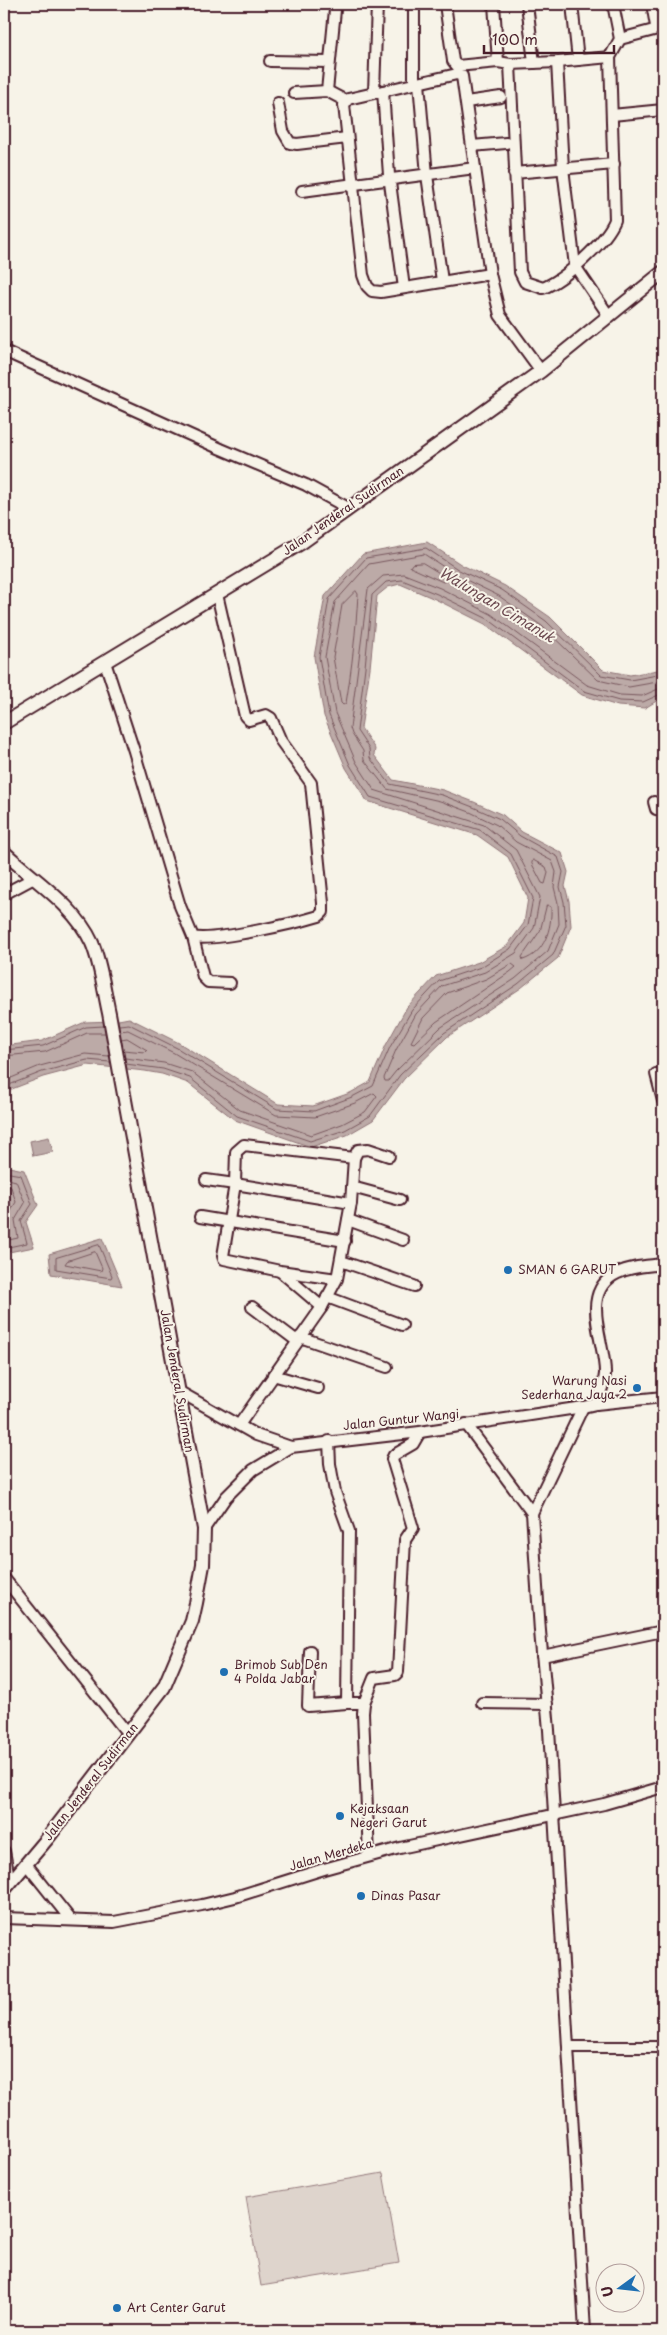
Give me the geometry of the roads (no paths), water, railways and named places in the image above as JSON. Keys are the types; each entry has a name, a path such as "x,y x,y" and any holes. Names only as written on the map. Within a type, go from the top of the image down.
{"main road":[{"name":"Jalan Jenderal Sudirman","path":"4,723 20,711 105,662 301,543 541,371 663,272"},
{"name":"Jalan Jenderal Sudirman","path":"4,852 32,879 52,894 86,932 93,945 109,1013 204,1529 203,1564 192,1621 164,1687 27,1865 7,1887"}],"street":[{"path":"377,4 378,91 404,288"},
{"path":"414,4 417,84 427,175 442,281"},
{"path":"445,4 455,65 498,62 510,64 557,62 610,57"},
{"path":"494,4 498,62"},
{"path":"527,4 534,63"},
{"path":"572,4 578,60"},
{"path":"510,64 520,269 523,279 534,286 543,288 574,266 604,240 615,220 610,57 620,39 613,4"},
{"path":"620,39 654,30 656,26 652,4"},
{"path":"327,91 328,62 335,10"},
{"path":"270,61 328,62"},
{"path":"557,62 562,168 574,266 609,316"},
{"path":"294,93 327,91 346,101 378,91 461,74 463,77 490,274 500,315 541,371"},
{"path":"466,102 501,97"},
{"path":"346,101 344,105 352,185 363,275 367,286 372,291 378,292 490,274"},
{"path":"278,103 283,131 290,143 298,144 347,138"},
{"path":"612,115 663,110"},
{"path":"472,146 506,143"},
{"path":"514,173 614,164"},
{"path":"302,191 475,168"},
{"path":"4,351 221,449 306,485 348,508"},
{"path":"193,937 207,937 263,929 312,918 323,912 311,783 281,740 270,718 266,715 250,720 245,716 218,594"},
{"path":"105,662 134,751 180,906 193,937 203,977 208,982 230,983"},
{"path":"654,802 656,809 663,811"},
{"path":"4,894 32,879"},
{"path":"656,1074 663,1100"},
{"path":"337,1279 280,1271 224,1260 228,1220 235,1184 236,1152 244,1145 354,1158"},
{"path":"239,1425 322,1307 337,1279 351,1203 354,1158 358,1150 364,1149 389,1156"},
{"path":"206,1180 351,1203"},
{"path":"352,1187 400,1200"},
{"path":"200,1216 345,1241"},
{"path":"348,1220 403,1240"},
{"path":"341,1261 414,1286"},
{"path":"596,1404 602,1390 605,1375 595,1310 598,1295 607,1281 618,1273 663,1264"},
{"path":"280,1271 322,1307"},
{"path":"327,1297 402,1325"},
{"path":"252,1307 299,1339 387,1367"},
{"path":"273,1375 318,1388"},
{"name":"Jalan Guntur Wangi","path":"180,1392 272,1442 291,1447 420,1432 466,1424 532,1513"},
{"path":"466,1424 596,1404 663,1396"},
{"path":"583,1407 532,1513 547,1704 585,2331"},
{"path":"369,1856 364,1703 374,1678 398,1672 405,1540 413,1528 392,1459 394,1455 413,1444 420,1432"},
{"path":"330,1441 330,1464 335,1492 349,1531 347,1703"},
{"path":"204,1529 226,1497 253,1470 291,1447"},
{"path":"4,1578 128,1734"},
{"path":"542,1656 663,1632"},
{"path":"310,1651 308,1706 364,1703"},
{"path":"482,1703 547,1704"},
{"name":"Jalan Merdeka","path":"4,1918 114,1922 202,1905 235,1897 369,1856 604,1804 663,1787"},
{"path":"4,1851 7,1887"},
{"path":"27,1865 71,1920"},
{"path":"569,2047 663,2047"}],"water":[{"name":"Walungan Cimanuk","path":"427,542 462,565 505,586 550,617 603,670 630,675 663,669 663,697 645,708 618,706 582,695 485,624 435,599 400,584 388,587 377,596 370,668 361,728 375,749 374,755 393,780 443,790 474,802 503,815 522,832 562,853 568,872 565,886 569,901 571,926 558,958 521,988 447,1037 404,1079 373,1120 347,1135 311,1147 235,1120 188,1083 162,1074 88,1065 43,1077 4,1092 4,1046 42,1041 85,1022 113,1021 129,1018 179,1043 278,1104 313,1106 350,1093 370,1082 386,1045 407,1007 436,976 479,962 507,946 524,923 528,898 508,857 477,835 367,801 346,768 324,716 314,657 325,596 363,554"},
{"path":"49,1137 53,1152 33,1156 30,1141"},
{"path":"4,1166 24,1170 38,1205 26,1222 34,1247 4,1253"},
{"path":"102,1238 122,1286 51,1274 49,1254"}],"place":[{"name":"SMAN 6 GARUT","path":"508,1270"},
{"name":"Warung Nasi Sederhana Jaya 2","path":"637,1388"},
{"name":"Brimob Sub Den 4 Polda Jabar","path":"224,1672"},
{"name":"Kejaksaan Negeri Garut","path":"340,1816"},
{"name":"Dinas Pasar","path":"361,1896"},
{"name":"Art Center Garut","path":"117,2308"}]}
